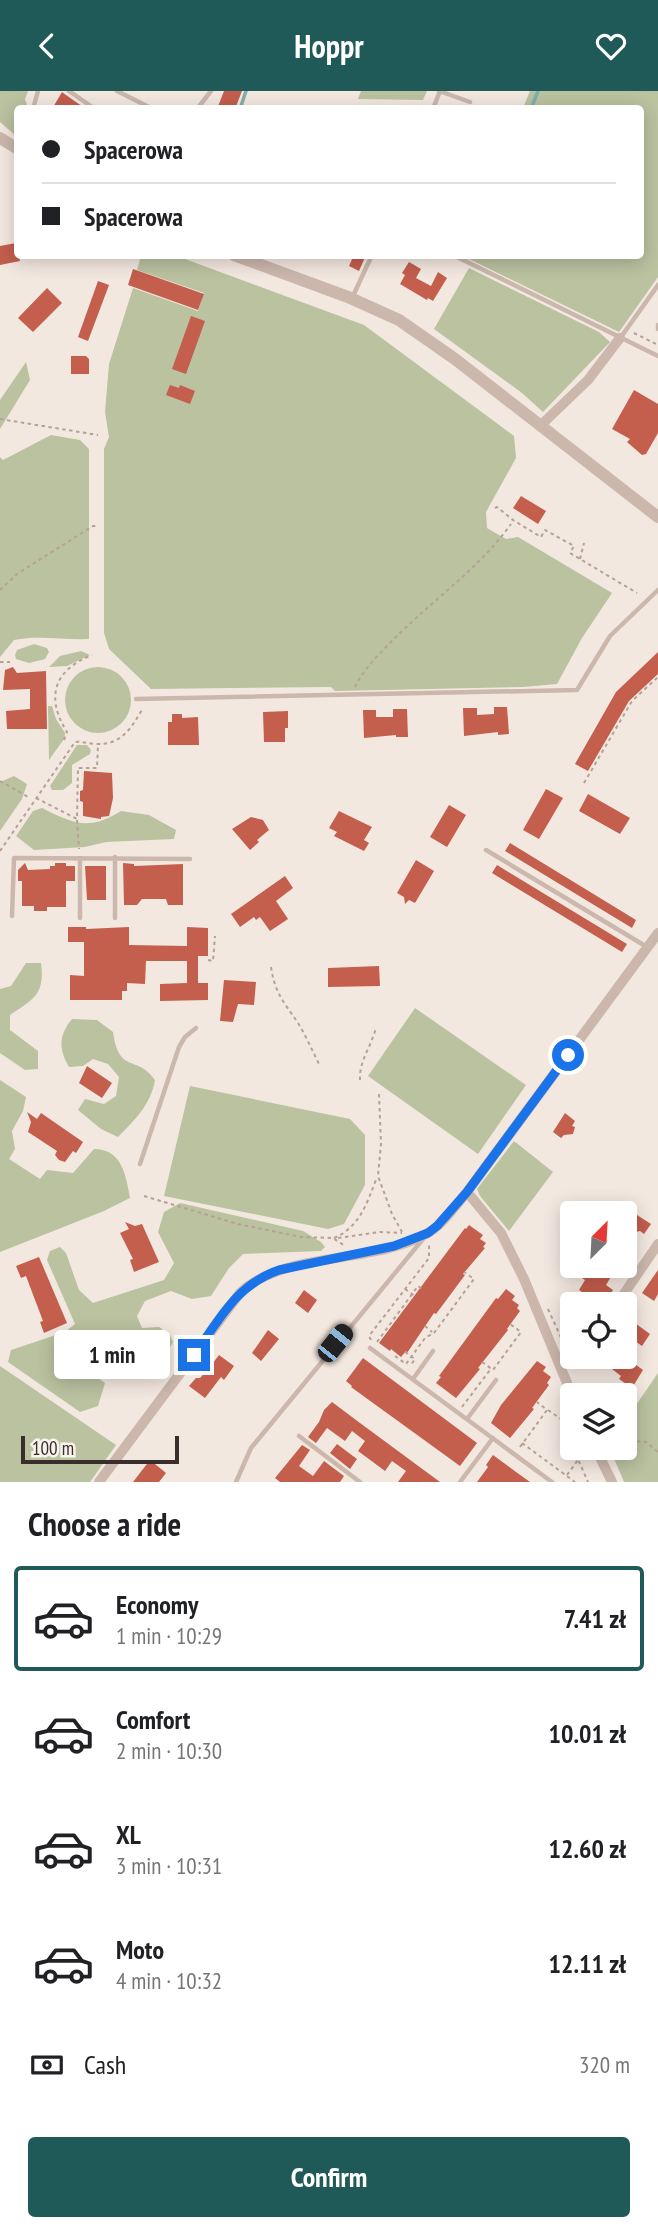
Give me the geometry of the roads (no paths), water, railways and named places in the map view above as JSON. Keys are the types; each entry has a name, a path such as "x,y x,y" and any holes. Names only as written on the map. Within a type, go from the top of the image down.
{"street":[{"path":"245,259 352,299 398,320 423,336 658,517"},
{"path":"540,426 588,380 623,334"},
{"path":"99,1482 240,1293 251,1282 279,1270 408,1243 437,1226 467,1192 658,933"},
{"path":"467,1192 501,1233 524,1279 567,1383"},
{"path":"625,1292 658,1244"},
{"path":"602,1460 612,1482"}],"lane":[{"path":"69,91 89,105"},
{"path":"117,91 145,105"},
{"path":"200,105 211,91"},
{"path":"440,91 470,102"},
{"path":"352,299 370,259"},
{"path":"462,259 623,334 658,356"},
{"path":"623,334 658,285"},
{"path":"136,699 576,690 610,636 658,590"},
{"path":"486,850 648,947"},
{"path":"115,918 116,857"},
{"path":"12,916 14,858 190,859"},
{"path":"80,858 80,918"},
{"path":"140,1164 180,1047 185,1037 196,1028"},
{"path":"236,1482 251,1448 428,1233"},
{"path":"370,1348 552,1482"},
{"path":"413,1379 433,1351"},
{"path":"467,1419 496,1380"},
{"path":"299,1436 360,1482"},
{"path":"460,1482 493,1438"}],"waterway":[{"path":"241,105 246,91"},
{"path":"533,105 538,91"}]}
